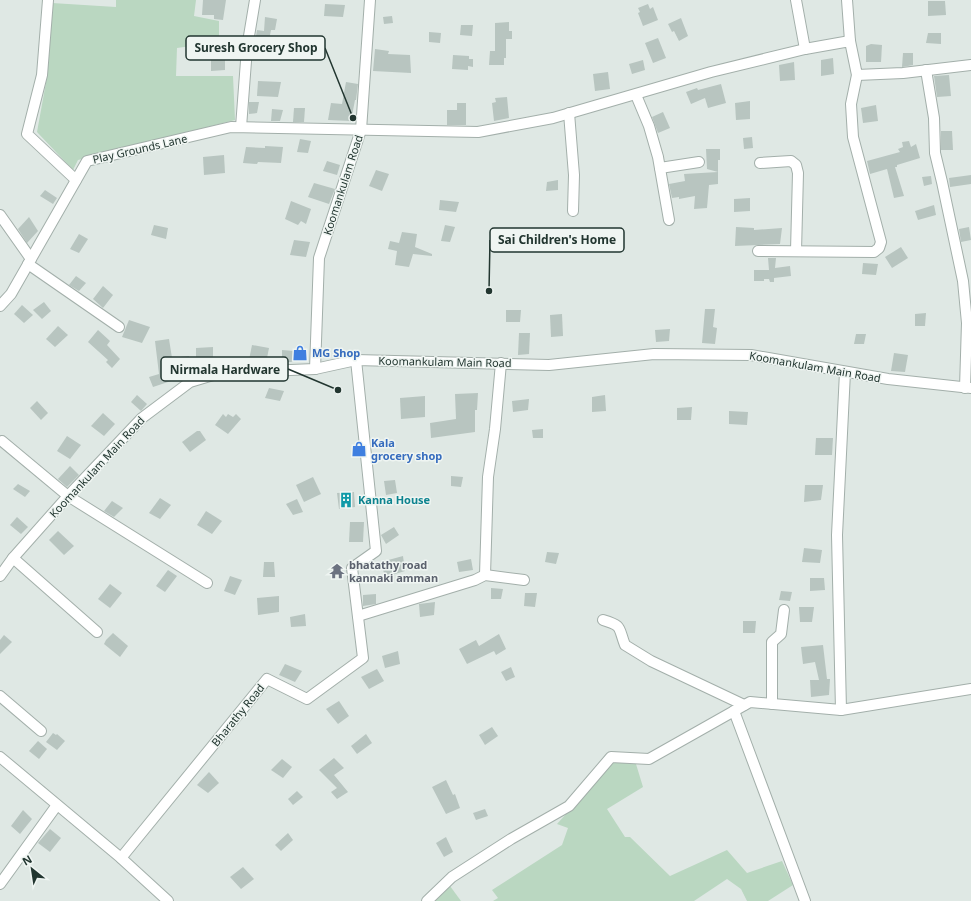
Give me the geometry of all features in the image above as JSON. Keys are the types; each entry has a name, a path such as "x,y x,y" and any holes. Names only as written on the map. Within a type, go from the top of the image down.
{"street":[{"path":"48,0 42,75 27,134 76,180"},
{"path":"241,127 247,48 255,0"},
{"name":"Koomankulam Road","path":"315,369 319,258 361,130 370,0"},
{"path":"796,0 805,50"},
{"path":"758,251 874,252 879,248 881,242 853,137 851,104 857,75 850,41 847,0"},
{"name":"Play Grounds Lane","path":"0,306 11,294 87,161 231,127 478,132 553,118 711,72 850,41"},
{"path":"857,75 903,73 971,65"},
{"path":"926,70 934,118 934,153 942,182 963,281 967,323 968,388"},
{"path":"636,95 649,126 658,157 669,220"},
{"path":"569,113 574,175 573,211"},
{"path":"760,163 791,161 796,165 798,173 796,251"},
{"path":"660,168 699,162"},
{"path":"0,215 29,261 119,327"},
{"name":"Koomankulam Main Road","path":"0,576 13,558 68,496 142,418 190,382 220,373 315,369 356,360 549,365 654,354 751,355 888,379 968,388"},
{"name":"Bharathy Road","path":"121,858 267,679 307,699 363,658 352,568 376,551 356,360"},
{"path":"485,575 488,477 501,364"},
{"path":"841,710 837,535 845,372"},
{"path":"2,441 68,496 207,583"},
{"path":"13,558 97,632"},
{"path":"358,616 475,580 485,575 524,580"},
{"path":"772,704 772,642 780,634 784,610"},
{"path":"603,620 616,624 621,629 625,644 652,661 744,705"},
{"path":"427,901 452,877 511,839 569,806 610,757 648,759 750,702 841,710 971,689"},
{"path":"0,696 41,731"},
{"path":"734,711 805,901"},
{"path":"0,757 121,858 168,901"},
{"path":"0,884 57,805"}],"green space":[{"path":"116,0 196,0 194,16 219,21 219,42 177,48 176,76 233,76 235,120 78,160 73,170 37,132 47,77 52,3 116,7"},
{"path":"613,762 636,764 643,787 607,809 625,837 630,837 670,876 727,850 747,873 782,861 793,885 768,901 747,901 741,889 727,879 694,901 493,901 498,898 492,890 562,845 568,828 557,824"},
{"path":"450,886 461,901 434,901"}],"building":[{"path":"203,0 226,0 223,20 214,19 214,15 202,15"},
{"path":"928,1 945,1 946,15 928,16"},
{"path":"325,4 345,5 343,17 324,16"},
{"path":"648,4 650,9 653,7 658,20 643,26 638,13 640,12 638,8"},
{"path":"392,16 393,23 384,24 383,17"},
{"path":"265,17 277,19 275,30 271,30 268,45 255,42 257,30 264,31"},
{"path":"681,18 688,36 679,41 674,31 672,32 668,24"},
{"path":"509,22 509,31 512,31 512,39 506,39 506,58 504,58 504,65 489,65 490,51 495,51 495,23"},
{"path":"461,25 473,25 472,36 460,35"},
{"path":"429,32 441,33 440,43 429,42"},
{"path":"928,33 941,33 941,44 926,43"},
{"path":"658,38 666,58 653,63 645,43"},
{"path":"871,44 882,45 881,62 866,62 866,46"},
{"path":"375,49 389,51 388,54 410,55 411,73 373,71"},
{"path":"225,53 225,70 211,71 211,54"},
{"path":"903,53 913,53 913,65 902,67"},
{"path":"453,55 469,56 469,59 473,59 473,67 468,66 468,70 452,69"},
{"path":"833,58 834,74 821,76 821,60"},
{"path":"643,60 645,70 632,74 629,64"},
{"path":"794,62 795,80 780,81 779,65"},
{"path":"608,72 610,89 595,91 593,74"},
{"path":"949,75 951,96 937,97 934,76"},
{"path":"258,81 281,82 278,97 257,96"},
{"path":"346,82 358,84 351,121 328,120 331,103 342,104"},
{"path":"721,84 726,103 708,108 705,98 691,104 686,92 697,88 698,90"},
{"path":"507,97 509,118 494,121 492,103 496,102 495,98"},
{"path":"750,101 750,119 736,120 735,103"},
{"path":"249,102 259,102 257,113 249,114"},
{"path":"457,103 466,103 466,125 447,125 447,110 457,110"},
{"path":"876,105 878,121 863,123 861,108"},
{"path":"294,108 305,108 304,122 293,122"},
{"path":"272,109 283,110 280,121 271,121"},
{"path":"663,112 670,128 658,133 652,117"},
{"path":"941,131 952,131 953,150 941,150"},
{"path":"752,137 753,148 744,149 743,138"},
{"path":"300,139 311,141 308,153 297,152"},
{"path":"909,141 911,147 916,144 920,158 897,165 897,167 895,167 904,196 894,198 887,169 870,174 867,161 900,152 898,149 903,147 902,142"},
{"path":"265,146 283,147 281,163 243,163 246,147 265,148"},
{"path":"706,149 720,149 718,172 707,169"},
{"path":"224,155 225,173 204,175 203,157"},
{"path":"327,161 340,165 337,175 323,171"},
{"path":"376,170 389,174 382,191 369,186"},
{"path":"718,172 718,184 709,185 707,208 694,209 695,196 679,199 679,197 672,198 669,184 685,181 684,174"},
{"path":"971,175 971,184 950,187 949,178"},
{"path":"931,176 932,184 924,186 922,177"},
{"path":"558,180 558,190 546,191 547,182"},
{"path":"314,183 335,189 329,204 308,197"},
{"path":"45,190 57,198 53,204 40,196"},
{"path":"750,198 750,211 734,212 734,199"},
{"path":"440,200 459,202 456,212 439,210"},
{"path":"291,201 311,209 306,224 301,221 298,225 285,219"},
{"path":"934,205 936,215 918,220 915,211"},
{"path":"29,217 38,231 27,243 18,229"},
{"path":"154,225 168,228 166,239 151,235"},
{"path":"445,225 455,227 450,242 441,241"},
{"path":"736,227 754,228 754,230 782,228 780,244 735,246"},
{"path":"969,227 971,240 961,242 959,229"},
{"path":"402,232 417,234 415,247 432,254 432,256 413,254 409,267 395,265 397,251 388,249 390,241 399,243"},
{"path":"79,234 88,239 79,253 70,249"},
{"path":"294,240 310,242 306,257 290,255"},
{"path":"901,247 908,258 892,268 885,257"},
{"path":"768,258 776,258 775,268 790,266 791,276 774,278 774,282 770,282 769,279 764,279 764,281 754,281 754,270 769,270"},
{"path":"863,263 878,264 876,275 862,274"},
{"path":"76,276 86,283 79,291 69,285"},
{"path":"103,286 113,295 103,308 93,299"},
{"path":"44,302 51,311 42,319 33,310"},
{"path":"22,305 33,315 24,323 14,314"},
{"path":"705,309 715,309 713,327 717,328 715,344 702,343"},
{"path":"506,310 521,310 520,322 506,322"},
{"path":"926,313 925,326 915,326 915,314"},
{"path":"562,314 563,336 551,337 550,315"},
{"path":"129,320 150,327 142,343 122,337"},
{"path":"58,326 68,335 55,347 46,339"},
{"path":"670,329 669,341 656,342 655,330"},
{"path":"98,330 110,341 107,345 120,359 112,368 106,362 108,360 88,342"},
{"path":"519,333 530,333 529,354 518,355"},
{"path":"856,334 866,334 864,344 854,344"},
{"path":"169,339 172,358 189,356 191,372 170,378 171,381 153,387 149,377 159,374 155,341"},
{"path":"252,345 269,348 266,363 249,360"},
{"path":"213,347 213,361 196,362 196,348"},
{"path":"282,350 294,351 293,362 282,362"},
{"path":"894,353 908,355 905,372 891,371"},
{"path":"269,388 284,391 280,401 265,398"},
{"path":"478,393 477,410 475,410 475,432 431,438 430,423 456,419 455,394"},
{"path":"137,395 147,404 141,411 131,402"},
{"path":"605,395 606,411 592,412 592,397"},
{"path":"425,396 425,417 401,419 400,398"},
{"path":"529,399 528,410 513,412 512,401"},
{"path":"37,401 48,413 41,420 30,408"},
{"path":"692,407 691,420 677,420 677,408"},
{"path":"729,411 748,412 747,425 729,424"},
{"path":"103,413 115,424 104,436 91,426"},
{"path":"223,414 226,417 228,414 233,417 236,414 241,419 228,434 215,425"},
{"path":"543,429 543,438 533,438 532,430"},
{"path":"197,431 200,431 206,440 190,452 182,442"},
{"path":"67,436 81,445 70,459 57,451"},
{"path":"816,438 833,438 832,455 815,455"},
{"path":"70,466 79,475 67,487 58,479"},
{"path":"451,476 463,477 461,487 451,486"},
{"path":"313,477 321,494 304,502 296,485"},
{"path":"395,480 397,493 386,495 384,481"},
{"path":"18,484 30,491 25,497 13,489"},
{"path":"805,485 823,485 821,500 804,502"},
{"name":"Kanna House","path":"354,492 355,507 339,509 337,493"},
{"path":"160,498 171,505 160,519 149,513"},
{"path":"297,499 303,512 293,515 286,504"},
{"path":"112,501 123,508 114,517 104,511"},
{"path":"206,511 222,521 212,534 197,525"},
{"path":"17,517 28,527 21,534 10,525"},
{"path":"350,522 364,522 363,542 349,542"},
{"path":"394,527 399,535 386,544 381,535"},
{"path":"58,531 74,546 64,555 49,540"},
{"path":"804,548 822,550 820,563 802,562"},
{"path":"547,552 559,553 556,564 545,562"},
{"path":"403,556 405,571 385,577 381,562"},
{"path":"471,559 473,570 459,572 457,562"},
{"path":"264,562 274,562 275,577 263,577"},
{"path":"168,570 177,576 165,592 156,586"},
{"path":"230,576 242,580 235,595 224,591"},
{"path":"810,578 824,578 825,590 810,591"},
{"path":"110,584 122,593 110,608 98,599"},
{"path":"491,588 503,589 501,599 491,599"},
{"path":"781,591 792,592 790,601 779,600"},
{"path":"525,593 537,593 535,607 524,606"},
{"path":"376,594 376,604 363,606 363,595"},
{"path":"279,596 279,612 258,615 257,598"},
{"path":"435,602 434,615 420,617 419,604"},
{"path":"799,607 814,607 812,622 800,622"},
{"path":"305,614 306,626 291,627 290,617"},
{"path":"743,621 756,621 755,633 743,633"},
{"path":"113,633 128,646 120,657 104,644"},
{"path":"499,634 506,649 496,655 494,651 467,664 459,649 476,640 479,646"},
{"path":"4,635 12,642 0,654 0,640"},
{"path":"823,645 827,679 830,679 829,695 811,697 810,680 819,680 815,662 803,664 801,647"},
{"path":"398,651 400,664 385,668 382,656"},
{"path":"285,664 302,671 295,682 279,675"},
{"path":"511,667 515,677 506,681 501,672"},
{"path":"377,669 384,681 369,689 361,677"},
{"path":"339,701 349,716 338,724 326,709"},
{"path":"492,727 498,736 485,745 479,735"},
{"path":"53,733 56,735 57,734 65,741 57,750 46,742"},
{"path":"366,734 372,743 357,754 351,746"},
{"path":"38,741 47,749 39,759 29,751"},
{"path":"334,758 344,768 334,775 348,792 337,799 331,792 337,788 319,770"},
{"path":"282,759 292,767 283,778 271,770"},
{"path":"209,772 219,783 208,793 197,785"},
{"path":"446,780 453,795 455,794 460,808 446,814 432,787"},
{"path":"297,791 303,797 293,805 288,799"},
{"path":"485,809 488,816 476,820 473,813"},
{"path":"23,810 32,819 20,834 11,826"},
{"path":"50,829 61,838 50,852 38,843"},
{"path":"288,833 293,840 281,851 275,845"},
{"path":"446,837 453,852 444,857 436,843"},
{"path":"243,867 254,879 241,889 230,877"}],"place":[{"name":"Suresh Grocery Shop","path":"353,118"},
{"name":"Sai Children's Home","path":"489,291"},
{"name":"MG Shop","path":"300,353"},
{"name":"Nirmala Hardware","path":"338,390"},
{"name":"Kala grocery shop","path":"359,449"},
{"name":"Kanna House","path":"346,500"},
{"name":"bhatathy road kannaki amman","path":"337,571"}]}
